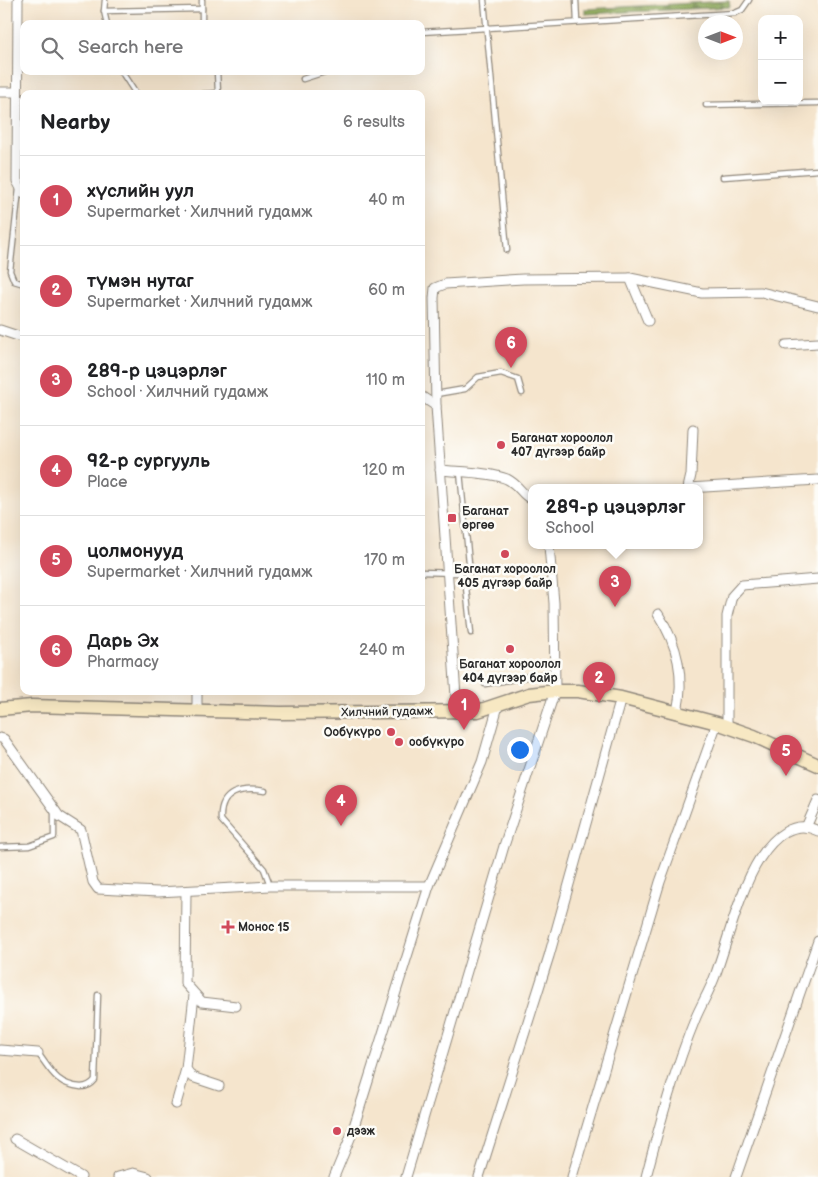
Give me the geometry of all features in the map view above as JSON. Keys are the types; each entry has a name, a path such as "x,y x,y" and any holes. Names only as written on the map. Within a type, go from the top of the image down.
{"main road":[{"name":"Хилчний гудамж","path":"0,709 41,706 280,713 484,711 518,697 556,691 578,691 621,698 722,725 818,765"}],"street":[{"path":"18,0 17,181 20,188"},
{"path":"0,92 17,92"},
{"path":"457,711 436,406 435,288 444,284 523,279 630,278 702,293 767,293 818,306"},
{"path":"630,278 648,321"},
{"path":"0,330 20,337"},
{"path":"786,345 818,343"},
{"path":"425,399 436,406"},
{"path":"689,484 693,428"},
{"path":"440,470 504,478 517,484 528,498"},
{"path":"703,487 818,480"},
{"path":"406,1177 504,846 556,691 549,549"},
{"path":"572,1177 657,891 722,725 727,616 732,596 742,585 818,579"},
{"path":"658,614 674,642 680,665 681,688 677,712"},
{"path":"197,695 197,711"},
{"path":"480,1177 549,956 621,698"},
{"path":"334,1177 351,1136 429,886 482,762 498,706"},
{"path":"0,738 4,739 59,816 81,830 93,882 98,889 158,892 270,886 429,886"},
{"path":"807,825 818,800"},
{"path":"646,1177 685,1048 697,1016 710,991 746,890 760,858 776,840 791,828 807,825 818,831"},
{"path":"186,891 185,983 202,1002 236,1006"},
{"path":"736,1177 818,942"},
{"path":"176,1104 186,1069 194,995"},
{"path":"0,1050 38,1053"},
{"path":"186,1069 192,1077 219,1086"},
{"path":"15,1139 81,1177"},
{"path":"118,1177 133,1173 148,1177"}],"lane":[{"path":"105,0 104,11 106,20"},
{"path":"202,0 202,20"},
{"path":"484,0 507,250"},
{"path":"576,0 578,22"},
{"path":"425,32 735,13 742,10 749,0"},
{"path":"104,11 202,9"},
{"path":"124,75 133,90"},
{"path":"217,75 218,90"},
{"path":"303,80 317,75"},
{"path":"706,105 818,103"},
{"path":"723,177 818,170"},
{"path":"20,205 10,271 14,281 20,283"},
{"path":"436,394 465,389 478,377 501,373 518,379 522,393"},
{"path":"460,472 469,563 471,571 477,572"},
{"path":"425,572 459,573 466,578 472,633"},
{"path":"485,684 556,672"},
{"path":"265,791 249,788 234,791 225,803 221,820 264,869 270,886"},
{"path":"0,847 29,846 54,836 54,808"},
{"path":"38,1053 60,1081 68,1086 85,1087 91,1085 95,1080 98,995"}],"green space":[{"path":"729,1 730,7 585,14 585,9"}],"place":[{"name":"Дарь Эх","path":"511,368"},
{"name":"Баганат хороолол 407 дүгээр байр","path":"501,445"},
{"name":"Баганат өргөө","path":"452,518"},
{"name":"Баганат хороолол 405 дүгээр байр","path":"505,554"},
{"name":"289-р цэцэрлэг","path":"615,607"},
{"name":"Баганат хороолол 404 дүгээр байр","path":"510,649"},
{"name":"түмэн нутаг","path":"599,703"},
{"name":"хүслийн уул","path":"464,730"},
{"name":"Ообүкүро","path":"391,732"},
{"name":"ообүкүро","path":"399,742"},
{"name":"цолмонууд","path":"786,776"},
{"name":"92-р сургууль","path":"341,826"},
{"name":"Монос 15","path":"228,927"},
{"name":"дээж","path":"337,1131"}]}
